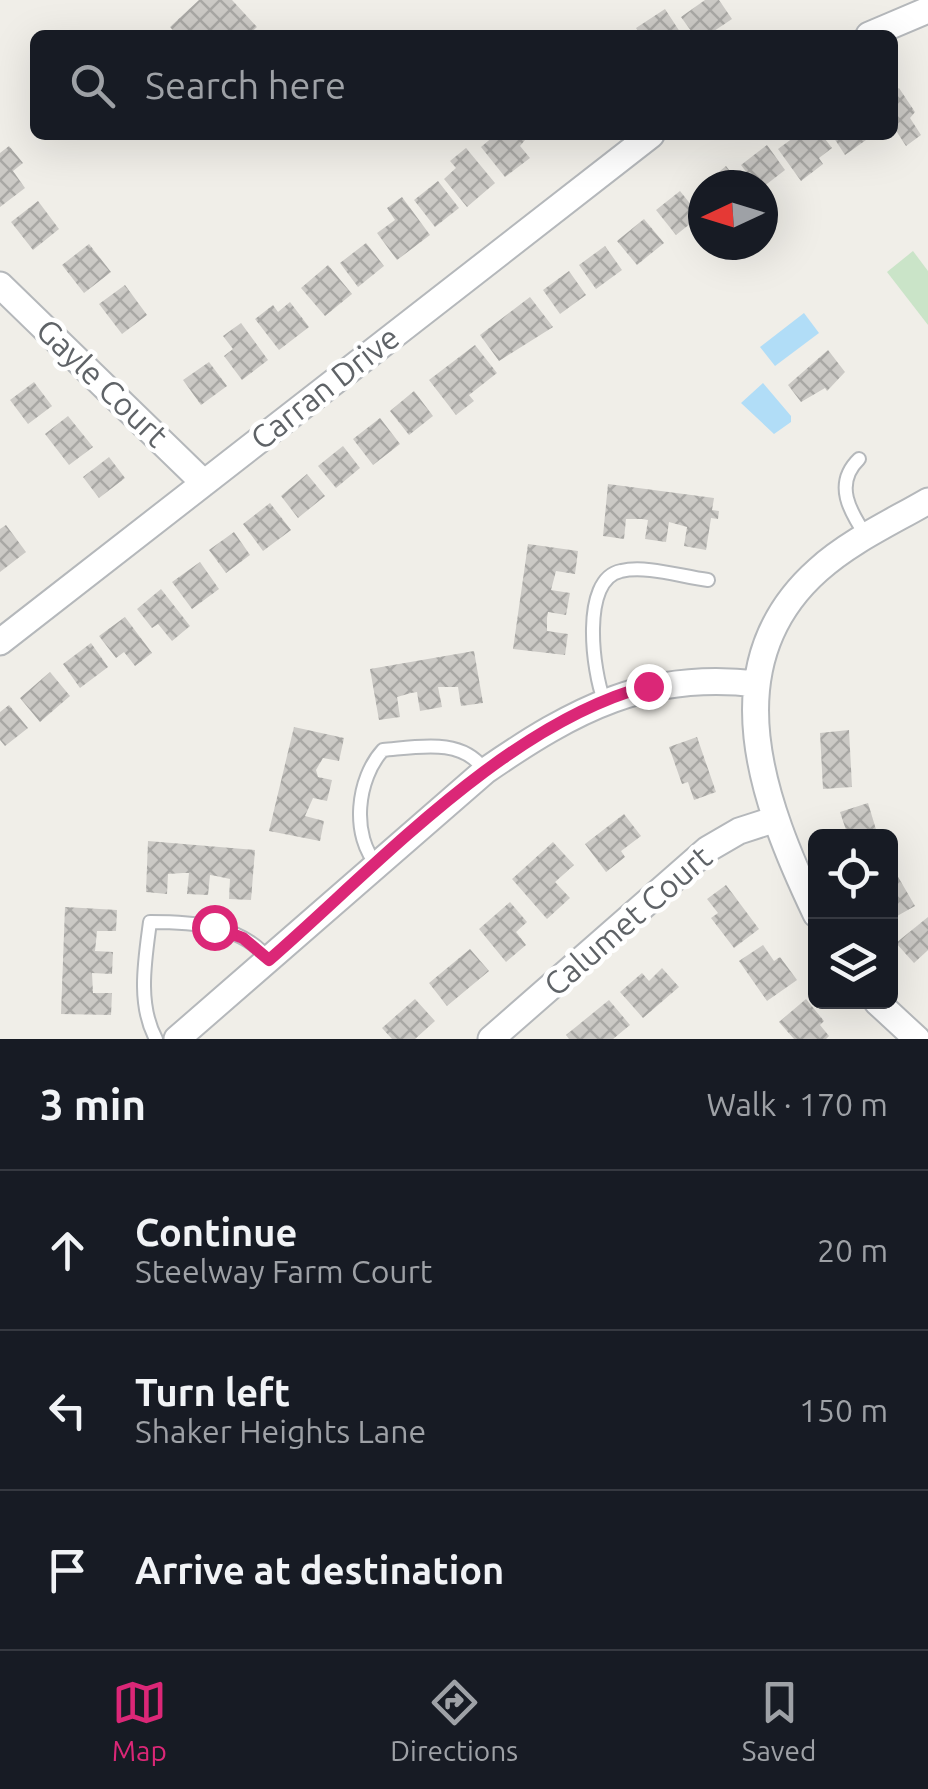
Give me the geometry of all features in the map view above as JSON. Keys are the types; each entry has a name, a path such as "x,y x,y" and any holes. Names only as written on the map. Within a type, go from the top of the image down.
{"street":[{"path":"881,30 928,10"},
{"name":"Carran Drive","path":"0,642 646,140"},
{"name":"Gayle Court","path":"0,285 204,483"},
{"path":"808,895 776,818 756,750 757,684 775,628 797,592 832,558 928,501"},
{"path":"178,1039 485,770 604,700 690,680 757,684"},
{"name":"Calumet Court","path":"501,1036 708,849 739,831 776,818"},
{"path":"885,1009 917,1039"}],"lane":[{"path":"859,459 848,471 845,491 866,537"},
{"path":"604,700 595,678 592,642 598,600 608,578 624,570 708,580"},
{"path":"378,866 364,845 360,804 372,762 383,750 458,749 478,760 485,770"},
{"path":"156,1039 146,1012 144,965 150,922 214,927 243,938 269,960"}],"green space":[{"path":"913,251 928,271 928,325 887,272"}],"water":[{"path":"804,313 819,333 775,366 760,347"},
{"path":"763,383 791,416 791,422 774,434 741,403"}],"building":[{"path":"199,0 232,0 257,27 173,30 170,27"},
{"path":"705,0 719,0 732,19 716,30 690,30 681,17"},
{"path":"665,9 679,30 637,30"},
{"path":"898,89 915,112 910,118 921,135 906,146 898,134"},
{"path":"489,140 525,140 520,146 530,158 505,177 481,147"},
{"path":"790,140 826,140 832,148 819,158 823,164 801,181 778,149"},
{"path":"835,140 866,140 845,155"},
{"path":"767,145 785,170 778,175 778,170 745,170 741,165"},
{"path":"9,146 23,163 13,171 25,188 0,207 0,153"},
{"path":"466,148 495,183 467,207 444,179 456,168 450,161"},
{"path":"438,181 459,208 435,227 414,200"},
{"path":"680,191 688,201 688,226 676,235 656,210"},
{"path":"402,197 430,235 397,260 377,233 395,220 387,208"},
{"path":"38,201 59,229 33,250 11,222"},
{"path":"644,219 664,243 637,265 617,241"},
{"path":"366,243 384,266 358,287 340,263"},
{"path":"89,244 111,272 84,293 62,265"},
{"path":"605,246 622,270 596,289 579,265"},
{"path":"328,265 352,294 325,316 301,288"},
{"path":"569,271 586,295 560,314 543,290"},
{"path":"125,285 147,315 122,334 99,304"},
{"path":"530,297 553,327 499,361 480,335"},
{"path":"290,302 309,327 279,350 255,319 273,305 278,312"},
{"path":"241,323 268,360 242,380 224,356 233,349 223,336"},
{"path":"475,345 497,373 469,395 474,401 456,415 429,380"},
{"path":"828,350 845,372 827,391 825,388 801,402 788,385"},
{"path":"209,362 227,386 201,405 183,380"},
{"path":"34,382 52,406 28,424 10,400"},
{"path":"414,391 433,416 409,435 390,411"},
{"path":"68,416 93,447 69,465 45,434"},
{"path":"380,418 400,444 373,465 353,439"},
{"path":"343,446 360,468 336,488 318,466"},
{"path":"109,457 125,478 99,498 83,477"},
{"path":"307,474 325,496 298,518 281,496"},
{"path":"608,484 714,498 712,510 719,511 718,519 711,518 706,550 684,546 687,527 669,522 666,542 645,539 648,520 642,519 626,519 624,539 603,536"},
{"path":"270,503 291,530 263,551 243,524"},
{"path":"6,525 26,552 0,572 0,529"},
{"path":"234,532 250,555 226,573 209,550"},
{"path":"528,544 578,551 575,574 556,571 551,590 570,593 566,615 548,612 547,618 547,631 568,634 565,655 513,649"},
{"path":"200,562 219,589 192,609 172,582"},
{"path":"161,589 190,626 172,641 158,624 152,628 137,609"},
{"path":"125,617 152,653 135,666 124,652 116,658 99,636"},
{"path":"91,643 108,667 80,688 63,664"},
{"path":"474,651 483,703 461,706 458,687 438,687 442,707 420,711 417,692 411,693 397,697 400,717 379,720 370,669"},
{"path":"50,672 70,696 40,722 20,698"},
{"path":"9,705 28,728 5,746 0,740 0,712"},
{"path":"294,727 344,738 339,761 323,758 316,770 318,777 332,780 327,801 313,798 305,816 324,821 320,841 269,831"},
{"path":"849,730 852,787 823,789 820,733"},
{"path":"697,737 716,792 694,800 688,782 682,784 669,747"},
{"path":"868,803 876,829 846,829 840,812"},
{"path":"624,814 641,836 621,851 625,857 606,872 585,844"},
{"path":"148,841 255,850 251,900 229,899 230,879 210,875 208,895 187,894 189,873 168,874 167,894 146,892"},
{"path":"553,842 574,865 555,882 570,898 547,919 512,879"},
{"path":"898,877 915,906 898,916"},
{"path":"726,885 759,929 734,948 711,918 718,913 707,899"},
{"path":"510,902 527,922 516,932 526,945 506,962 479,929"},
{"path":"65,907 117,910 116,931 97,931 95,951 113,952 112,974 92,973 93,993 112,993 111,1015 61,1014"},
{"path":"928,917 928,950 914,963 898,941"},
{"path":"763,945 774,961 780,957 797,980 767,1001 739,961"},
{"path":"470,949 489,971 447,1006 429,983"},
{"path":"662,968 679,987 643,1018 620,992 642,973 649,981"},
{"path":"415,999 435,1021 415,1039 392,1039 382,1028"},
{"path":"806,999 808,1009 814,1009 824,1021 820,1025 829,1036 794,1039 779,1022"},
{"path":"609,1000 630,1025 613,1039 569,1039 566,1035"}],"route":[{"path":"214,927 243,938 269,960 485,770 604,700 648,686"}]}
